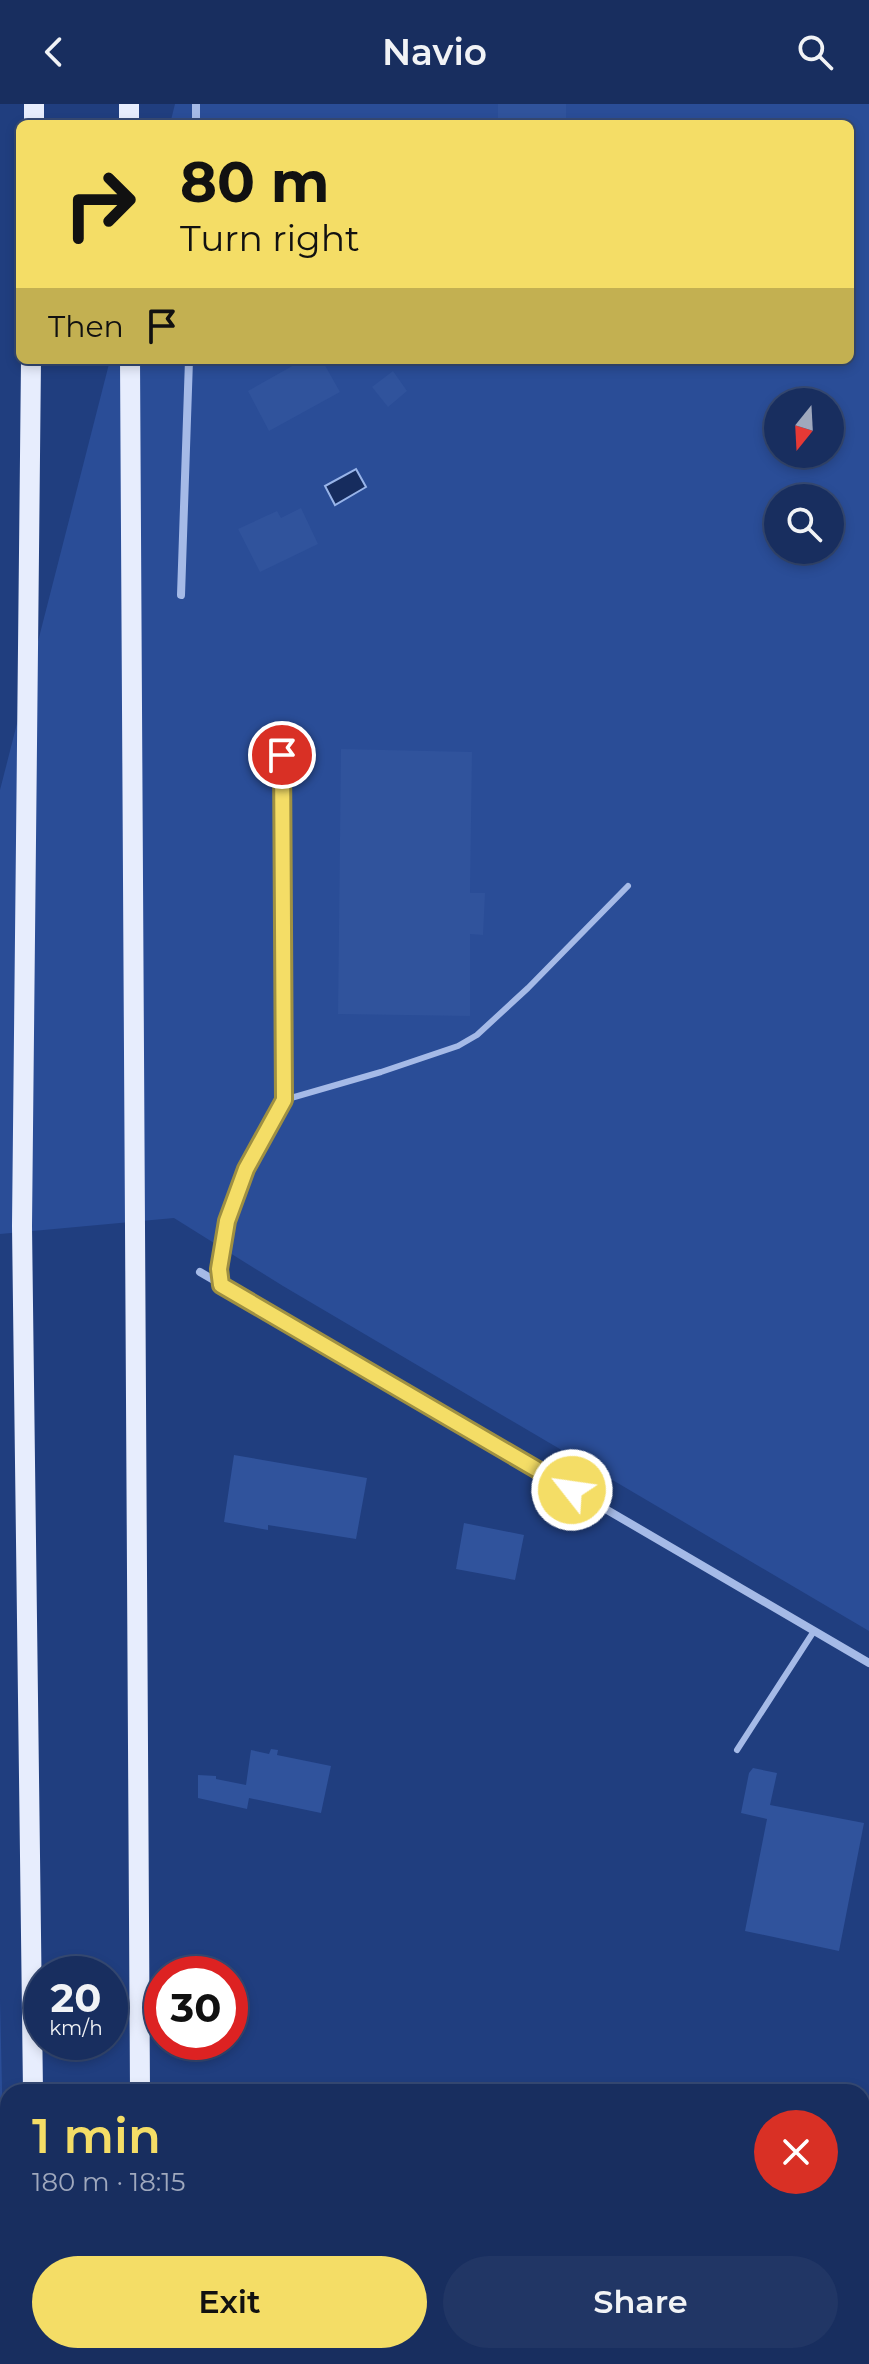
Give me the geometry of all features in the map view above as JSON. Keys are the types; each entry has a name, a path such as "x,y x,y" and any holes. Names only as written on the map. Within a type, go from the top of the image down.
{"main road":[{"path":"31,364 22,1226 33,2084"},
{"path":"130,364 140,2084"}],"street":[{"path":"181,595 189,364"},
{"path":"200,1272 869,1663"}],"lane":[{"path":"221,1285 219,1269 227,1221 246,1169 284,1100 282,755"},
{"path":"284,1100 381,1072 458,1046 477,1035 628,886"},
{"path":"737,1750 814,1631"}],"shaded area":[{"path":"175,104 869,104 869,1631 283,1286 174,1218 0,1234 0,790 109,364 854,364 854,120 171,120"},
{"path":"356,469 366,487 335,505 325,486"},
{"path":"0,1999 2,2084 0,2084"}],"building":[{"path":"498,104 566,104 566,118 498,119"},
{"path":"296,364 324,364 340,392 269,431 248,391"},
{"path":"393,371 407,391 388,407 372,387"},
{"path":"301,508 318,544 260,572 238,529 277,511 281,518"},
{"path":"341,749 472,752 470,893 485,893 483,935 470,934 470,1016 338,1014"},
{"path":"234,1455 367,1478 356,1539 268,1525 268,1530 224,1522"},
{"path":"464,1523 524,1535 515,1580 456,1569"},
{"path":"271,1749 278,1750 277,1755 331,1766 321,1813 249,1798 247,1809 198,1798 198,1775 216,1776 216,1779 246,1785 251,1750 269,1754"},
{"path":"753,1768 777,1773 770,1805 864,1823 839,1951 745,1931 767,1819 741,1813 749,1773"}],"route":[{"path":"282,755 284,1100 246,1169 227,1221 219,1269 221,1285 572,1490"}]}
